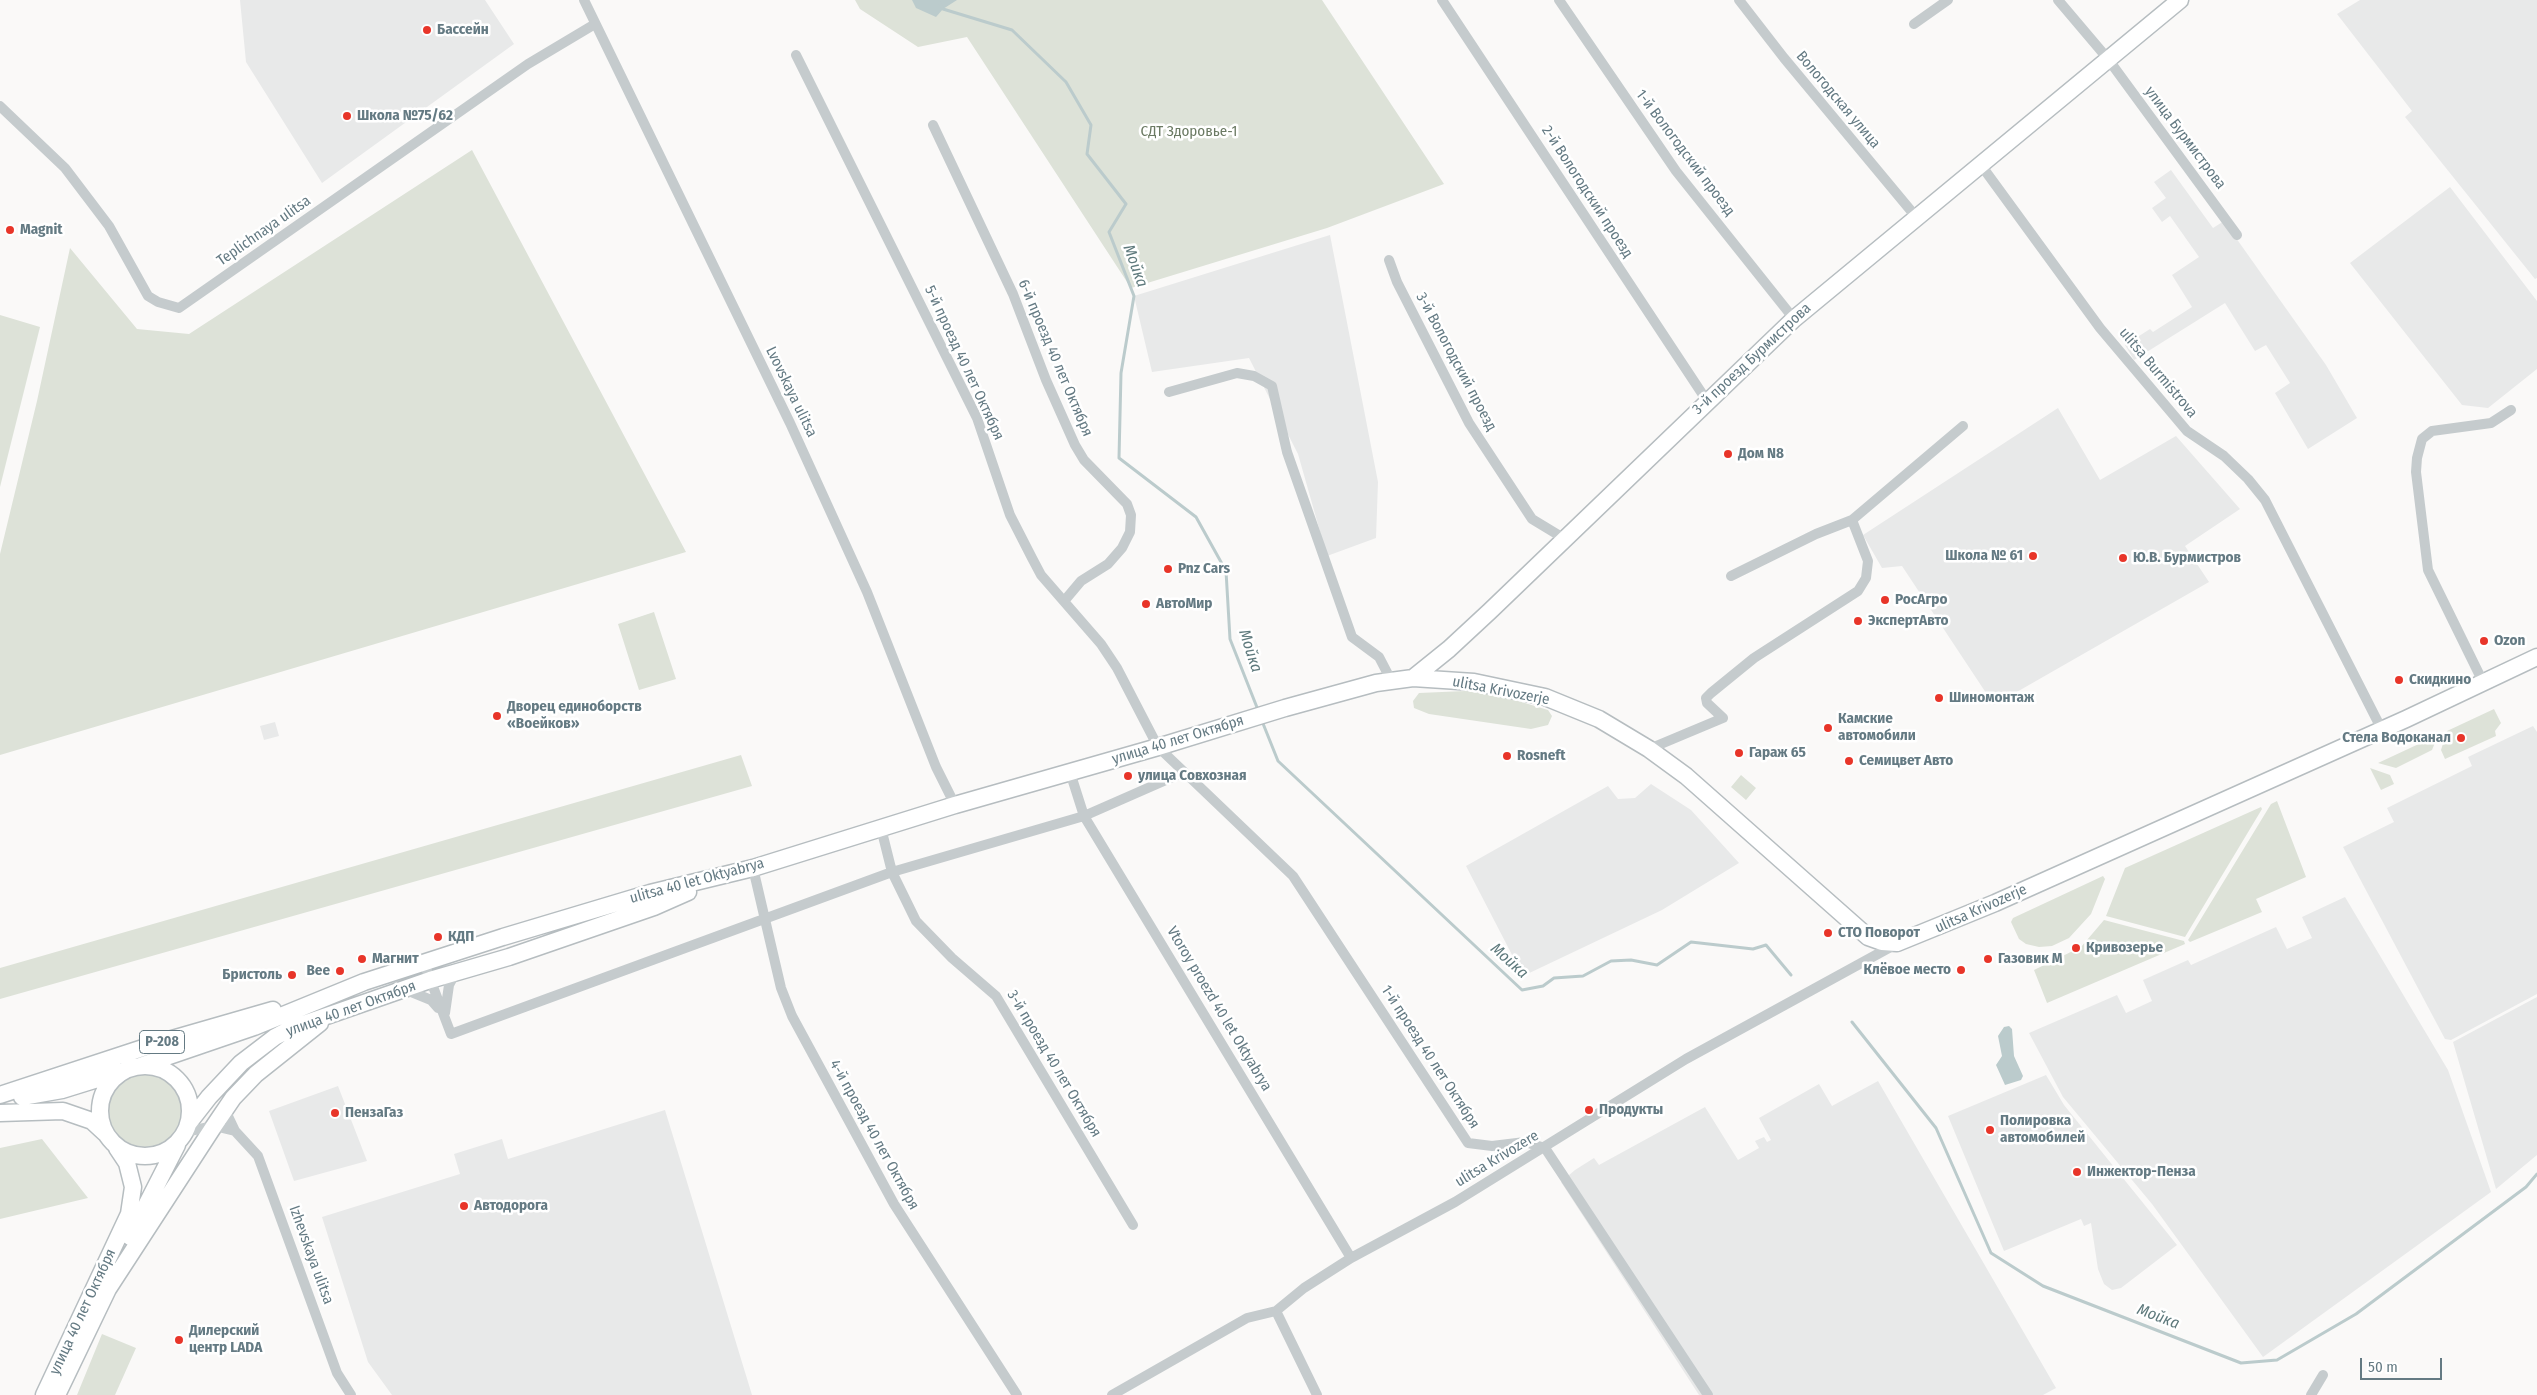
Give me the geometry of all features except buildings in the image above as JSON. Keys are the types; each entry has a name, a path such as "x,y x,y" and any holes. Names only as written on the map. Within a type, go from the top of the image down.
{"main road":[{"name":"3-й проезд Бурмистрова","path":"1413,678 1449,649 1565,539 1706,400 1794,319 2180,0"},
{"name":"ulitsa Krivozerje","path":"1285,708 1391,680 1413,678 1474,682 1545,697 1599,719 1649,748 1686,776 1868,937 1882,942 1897,943 1995,904 2537,657"},
{"name":"улица 40 лет Октября","path":"1070,772 1285,708"},
{"name":"ulitsa 40 let Oktyabrya","path":"327,998 424,963 650,893 753,868 955,805 1070,772"},
{"name":"улица 40 лет Октября","path":"185,1132 189,1100 182,1085 164,1070 132,1068 106,1087 100,1102 100,1118 110,1140 138,1156 154,1156 169,1150 185,1132 228,1076 257,1051 292,1028 430,980 510,957 654,906 724,876"},
{"name":"улица 40 лет Октября","path":"0,1100 62,1090 254,1027 327,998"},
{"name":"улица 40 лет Октября","path":"0,1095 155,1044 286,1006 327,998"},
{"name":"улица 40 лет Октября","path":"57,1395 108,1290 225,1110 256,1074 272,1059 334,1013"},
{"name":"улица 40 лет Октября","path":"0,1113 63,1111 80,1115 92,1121 110,1140 127,1163 133,1187 129,1214 44,1395"},
{"path":"108,1290 132,1233 185,1132"}],"street":[{"name":"Lvovskaya ulitsa","path":"584,0 798,441 867,592 936,767 955,805"},
{"name":"2-й Вологодский проезд","path":"1442,0 1706,400"},
{"name":"1-й Вологодский проезд","path":"1559,0 1676,171 1794,319"},
{"name":"Вологодская улица","path":"1739,0 1784,58 1916,218"},
{"path":"1914,24 1948,0"},
{"name":"улица Бурмистрова","path":"2058,0 2108,59 2237,234"},
{"name":"Teplichnaya ulitsa","path":"0,106 66,168 108,226 148,296 158,302 179,308 528,64 595,24"},
{"name":"5-й проезд 40 лет Октября","path":"796,55 977,418 1014,522 1041,574 1101,644 1117,668 1158,747 1182,773"},
{"name":"6-й проезд 40 лет Октября","path":"933,125 1013,294 1046,380 1074,445 1084,460 1130,509 1132,521 1130,532 1122,548 1108,564 1081,581 1065,600"},
{"name":"ulitsa Burmistrova","path":"1981,165 2100,328 2187,431 2224,456 2248,479 2264,500 2381,728"},
{"name":"3-й Вологодский проезд","path":"1389,260 1397,282 1469,423 1532,520 1565,539"},
{"path":"1169,392 1237,373 1254,376 1272,386 1287,452 1352,637 1379,657 1391,680"},
{"path":"2483,682 2428,570 2416,472 2417,458 2422,439 2432,431 2490,423 2511,410"},
{"path":"1731,576 1816,534 1852,520 1963,426"},
{"path":"1649,748 1723,718 1707,703 1706,698 1710,693 1754,658 1858,591 1866,578 1868,561 1852,520"},
{"name":"Vtoroy proezd 40 let Oktyabrya","path":"1070,772 1084,816 1351,1258"},
{"path":"424,963 451,1034 892,872 1084,816 1182,773"},
{"name":"1-й проезд 40 лет Октября","path":"1182,773 1293,876 1468,1143 1492,1146 1525,1142 1545,1148"},
{"name":"3-й проезд 40 лет Октября","path":"881,828 892,872 916,921 952,958 996,996 1133,1226"},
{"name":"4-й проезд 40 лет Октября","path":"753,868 781,988 792,1016 894,1204 1017,1395"},
{"name":"ulitsa Krivozere","path":"1112,1395 1246,1318 1276,1312 1304,1288 1351,1258 1455,1202 1686,1059 1897,943"},
{"path":"445,1017 447,994 456,972"},
{"path":"403,989 431,1000 445,1017"},
{"name":"Izhevskaya ulitsa","path":"225,1110 235,1131 258,1156 337,1373 350,1395"},
{"path":"185,1132 214,1126 235,1131"},
{"path":"1545,1148 1708,1395"},
{"path":"1276,1312 1317,1395"},
{"path":"2311,1395 2323,1375"}],"shaded area":[{"name":"Школа №75/62","path":"240,0 485,0 514,44 322,183 246,62"},
{"path":"912,0 957,0 943,9 936,17 916,8"},
{"path":"2360,0 2537,0 2537,278 2535,279 2405,117 2412,111 2337,14"},
{"path":"2171,170 2213,228 2224,221 2326,365 2357,418 2308,449 2275,393 2290,383 2266,345 2255,351 2225,303 2134,360 2125,345 2150,329 2153,332 2192,307 2172,275 2199,257 2170,216 2162,222 2152,208 2166,198 2154,182"},
{"path":"2450,187 2537,301 2537,369 2488,408 2462,405 2350,263"},
{"path":"1330,235 1378,482 1376,538 1327,556 1298,454 1249,358 1152,372 1134,296"},
{"name":"Школа № 61","path":"2058,408 2100,480 2176,436 2240,509 2185,546 2209,582 1994,705 1902,566 1882,568 1863,535"},
{"path":"275,722 279,736 264,740 260,726"},
{"path":"2533,726 2537,732 2537,994 2451,1040 2445,1039 2343,847 2394,822 2387,808 2472,766 2468,757"},
{"path":"1651,784 1691,810 1739,863 1662,910 1523,976 1466,866 1608,786 1618,799 1635,798"},
{"path":"2345,897 2448,1070 2491,1192 2263,1357 2152,1204 2063,1097 2029,1033 2117,995 2126,1013 2152,1001 2143,980 2188,960 2191,965 2276,927 2287,949 2312,938 2302,917"},
{"path":"2537,997 2537,1155 2496,1189 2453,1042"},
{"path":"2009,1026 2012,1029 2014,1056 2023,1076 2021,1080 2005,1085 1996,1065 2002,1056 1998,1036 2004,1027"},
{"path":"2046,1075 2064,1105 2177,1245 2121,1288 2112,1290 2104,1284 2098,1269 2091,1223 2084,1226 2081,1219 2004,1251 1948,1116"},
{"path":"1878,1081 2056,1388 2043,1395 1699,1395 1561,1182 1594,1158 1599,1165 1705,1107 1738,1160 1759,1148 1755,1141 1764,1137 1767,1142 1771,1140 1759,1118 1819,1084 1832,1106"},
{"path":"338,1086 367,1161 294,1181 269,1111"},
{"path":"665,1110 752,1395 392,1395 368,1362 322,1217 460,1174 454,1154 502,1139 508,1159"}],"green space":[{"name":"СДТ Здоровье-1","path":"855,0 1322,0 1444,184 1327,228 1131,288 967,37 918,47 860,9"},
{"path":"472,150 686,552 0,755 0,554 37,401 70,248 137,329 189,334"},
{"path":"0,315 40,327 0,487"},
{"path":"654,612 676,679 639,690 618,624"},
{"path":"1465,691 1492,693 1548,710 1552,716 1548,725 1531,729 1429,714 1414,708 1413,701 1419,693"},
{"path":"2494,709 2501,723 2495,731 2496,736 2445,759 2441,750 2447,731"},
{"path":"2438,735 2432,750 2396,768 2378,763"},
{"path":"741,755 752,786 0,999 0,968"},
{"path":"2370,768 2390,775 2394,784 2381,790"},
{"path":"1741,775 1756,788 1746,800 1731,787"},
{"path":"2277,801 2306,877 2256,899 2262,912 2190,942 2188,940 2271,804"},
{"path":"2261,807 2262,809 2185,937 2106,916 2125,868"},
{"path":"2103,876 2105,879 2091,914 2069,938 2052,946 2039,947 2026,944 2019,939 2011,922 2013,918"},
{"path":"2104,920 2184,941 2185,944 2047,1003 2034,970 2081,947"},
{"path":"144,1072 159,1075 171,1084 180,1096 183,1111 180,1126 171,1138 159,1147 144,1150 129,1147 117,1138 108,1126 105,1111 108,1096 117,1084 129,1075"},
{"path":"42,1139 88,1198 0,1219 0,1148"},
{"path":"102,1334 136,1348 115,1395 77,1395"}],"waterway":[{"name":"Мойка","path":"938,0 943,9 1012,30 1066,82 1091,125 1087,154 1126,204 1109,232 1134,296 1121,373 1119,458 1196,517 1226,571 1230,639 1258,710"},
{"name":"Мойка","path":"1262,721 1278,761 1522,990 1543,986 1554,978 1583,976 1611,961 1631,960 1657,965 1691,942 1753,949 1766,945 1791,975"},
{"name":"Мойка","path":"1852,1022 1936,1128 1991,1253 2043,1286 2241,1363 2277,1360 2356,1314 2526,1187 2537,1174"}],"place":[{"name":"Бассейн","path":"427,30"},
{"name":"Школа №75/62","path":"347,116"},
{"name":"Magnit","path":"10,230"},
{"name":"Дом N8","path":"1728,454"},
{"name":"Школа № 61","path":"2033,556"},
{"name":"Ю.В. Бурмистров","path":"2123,558"},
{"name":"Pnz Cars","path":"1168,569"},
{"name":"РосАгро","path":"1885,600"},
{"name":"АвтоМир","path":"1146,604"},
{"name":"ЭкспертАвто","path":"1858,621"},
{"name":"Ozon","path":"2484,641"},
{"name":"Скидкино","path":"2399,680"},
{"name":"Шиномонтаж","path":"1939,698"},
{"name":"Дворец единоборств «Воейков»","path":"497,716"},
{"name":"Камские автомобили","path":"1828,728"},
{"name":"Стела Водоканал","path":"2461,738"},
{"name":"Гараж 65","path":"1739,753"},
{"name":"Rosneft","path":"1507,756"},
{"name":"Семицвет Авто","path":"1849,761"},
{"name":"улица Совхозная","path":"1128,776"},
{"name":"СТО Поворот","path":"1828,933"},
{"name":"КДП","path":"438,937"},
{"name":"Кривозерье","path":"2076,948"},
{"name":"Магнит","path":"362,959"},
{"name":"Газовик М","path":"1988,959"},
{"name":"Клёвое место","path":"1961,970"},
{"name":"Bee","path":"340,971"},
{"name":"Бристоль","path":"292,975"},
{"name":"Продукты","path":"1589,1110"},
{"name":"ПензаГаз","path":"335,1113"},
{"name":"Полировка автомобилей","path":"1990,1130"},
{"name":"Инжектор-Пенза","path":"2077,1172"},
{"name":"Автодорога","path":"464,1206"},
{"name":"Дилерский центр LADA","path":"179,1340"}]}
